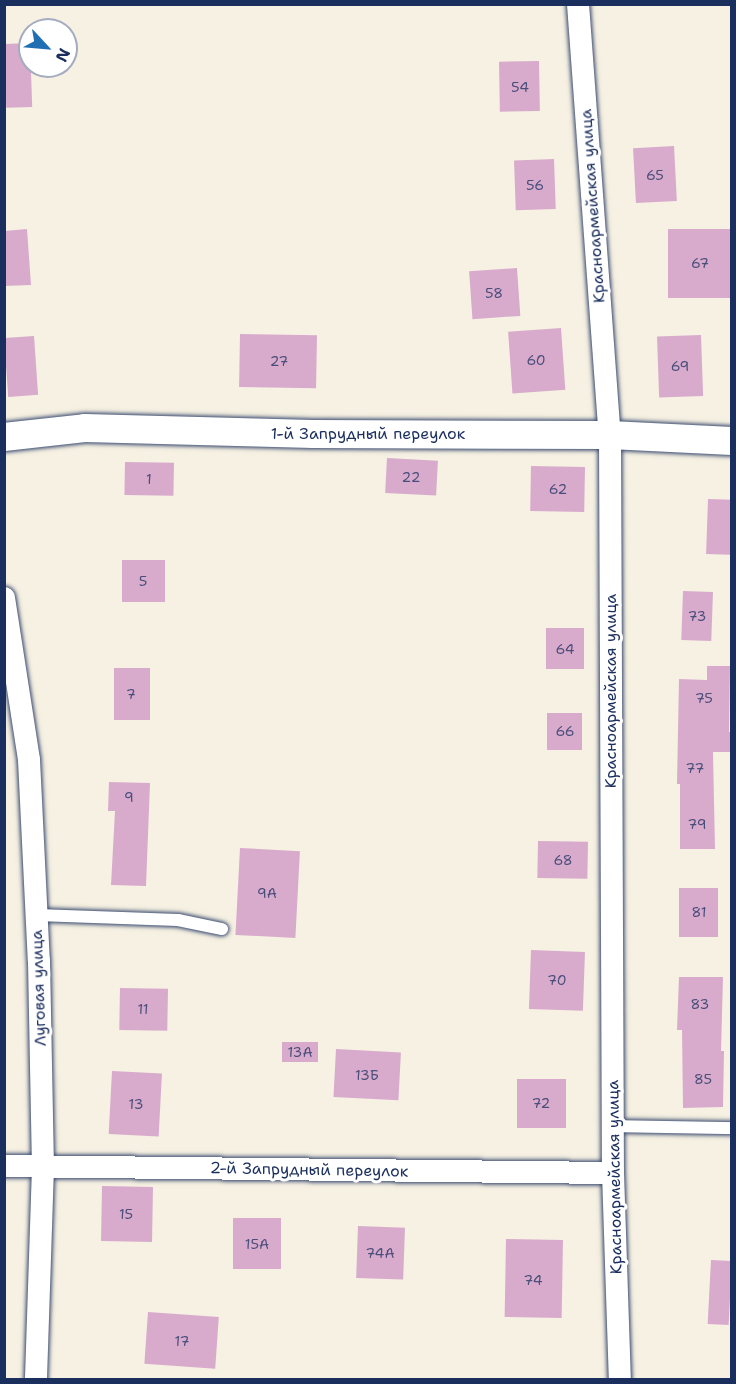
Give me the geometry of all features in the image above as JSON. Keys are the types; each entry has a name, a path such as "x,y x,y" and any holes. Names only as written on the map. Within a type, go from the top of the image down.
{"street":[{"name":"Красноармейская улица","path":"578,4 610,435 613,1173 620,1380"},
{"name":"1-й Запрудный переулок","path":"4,437 85,428 313,434 610,435 732,441"},
{"name":"Луговая улица","path":"4,598 29,760 37,915 43,1167 36,1380"},
{"name":"2-й Запрудный переулок","path":"4,1166 613,1173"}],"lane":[{"path":"37,915 178,920 222,929"},
{"path":"613,1126 732,1128"}],"building":[{"path":"18,43 18,78 31,78 32,107 6,108 4,44"},
{"path":"539,61 540,111 500,112 499,62"},
{"path":"674,146 677,201 636,203 633,148"},
{"path":"554,159 556,209 516,210 514,160"},
{"path":"27,229 31,285 4,286 4,231"},
{"path":"668,229 732,229 732,298 668,298"},
{"path":"517,268 520,316 472,319 469,271"},
{"path":"561,328 565,390 512,394 508,332"},
{"path":"240,334 317,335 316,388 239,387"},
{"path":"701,335 703,396 659,397 657,337"},
{"path":"34,336 38,395 8,397 4,338"},
{"path":"387,458 438,461 436,496 385,493"},
{"path":"125,462 174,463 173,496 124,495"},
{"path":"531,466 585,467 584,512 530,511"},
{"path":"708,499 732,500 730,555 706,554"},
{"path":"122,560 165,560 165,602 122,602"},
{"path":"683,591 713,592 711,641 681,640"},
{"path":"546,628 584,628 584,669 546,669"},
{"path":"707,666 730,666 729,732 732,732 732,752 713,752 715,849 680,849 680,784 677,784 679,679 707,680"},
{"path":"114,668 150,668 150,720 114,720"},
{"path":"547,713 582,713 582,750 547,750"},
{"path":"109,782 150,783 146,886 111,885 115,811 108,811"},
{"path":"538,841 588,842 587,879 537,878"},
{"path":"240,848 300,851 295,938 235,935"},
{"path":"679,888 718,888 718,937 679,937"},
{"path":"531,950 585,952 583,1011 529,1009"},
{"path":"679,977 723,977 721,1051 724,1051 723,1107 683,1108 682,1030 677,1030"},
{"path":"120,988 168,989 167,1031 119,1030"},
{"path":"282,1042 318,1042 318,1062 282,1062"},
{"path":"336,1049 401,1052 398,1100 333,1097"},
{"path":"112,1071 162,1074 159,1137 109,1134"},
{"path":"517,1079 566,1079 566,1128 517,1128"},
{"path":"102,1186 153,1187 152,1242 101,1241"},
{"path":"233,1218 281,1218 281,1269 233,1269"},
{"path":"358,1226 405,1228 403,1280 356,1278"},
{"path":"506,1239 563,1240 562,1318 505,1317"},
{"path":"711,1260 732,1261 729,1325 708,1324"},
{"path":"148,1312 219,1317 215,1369 144,1364"}]}
